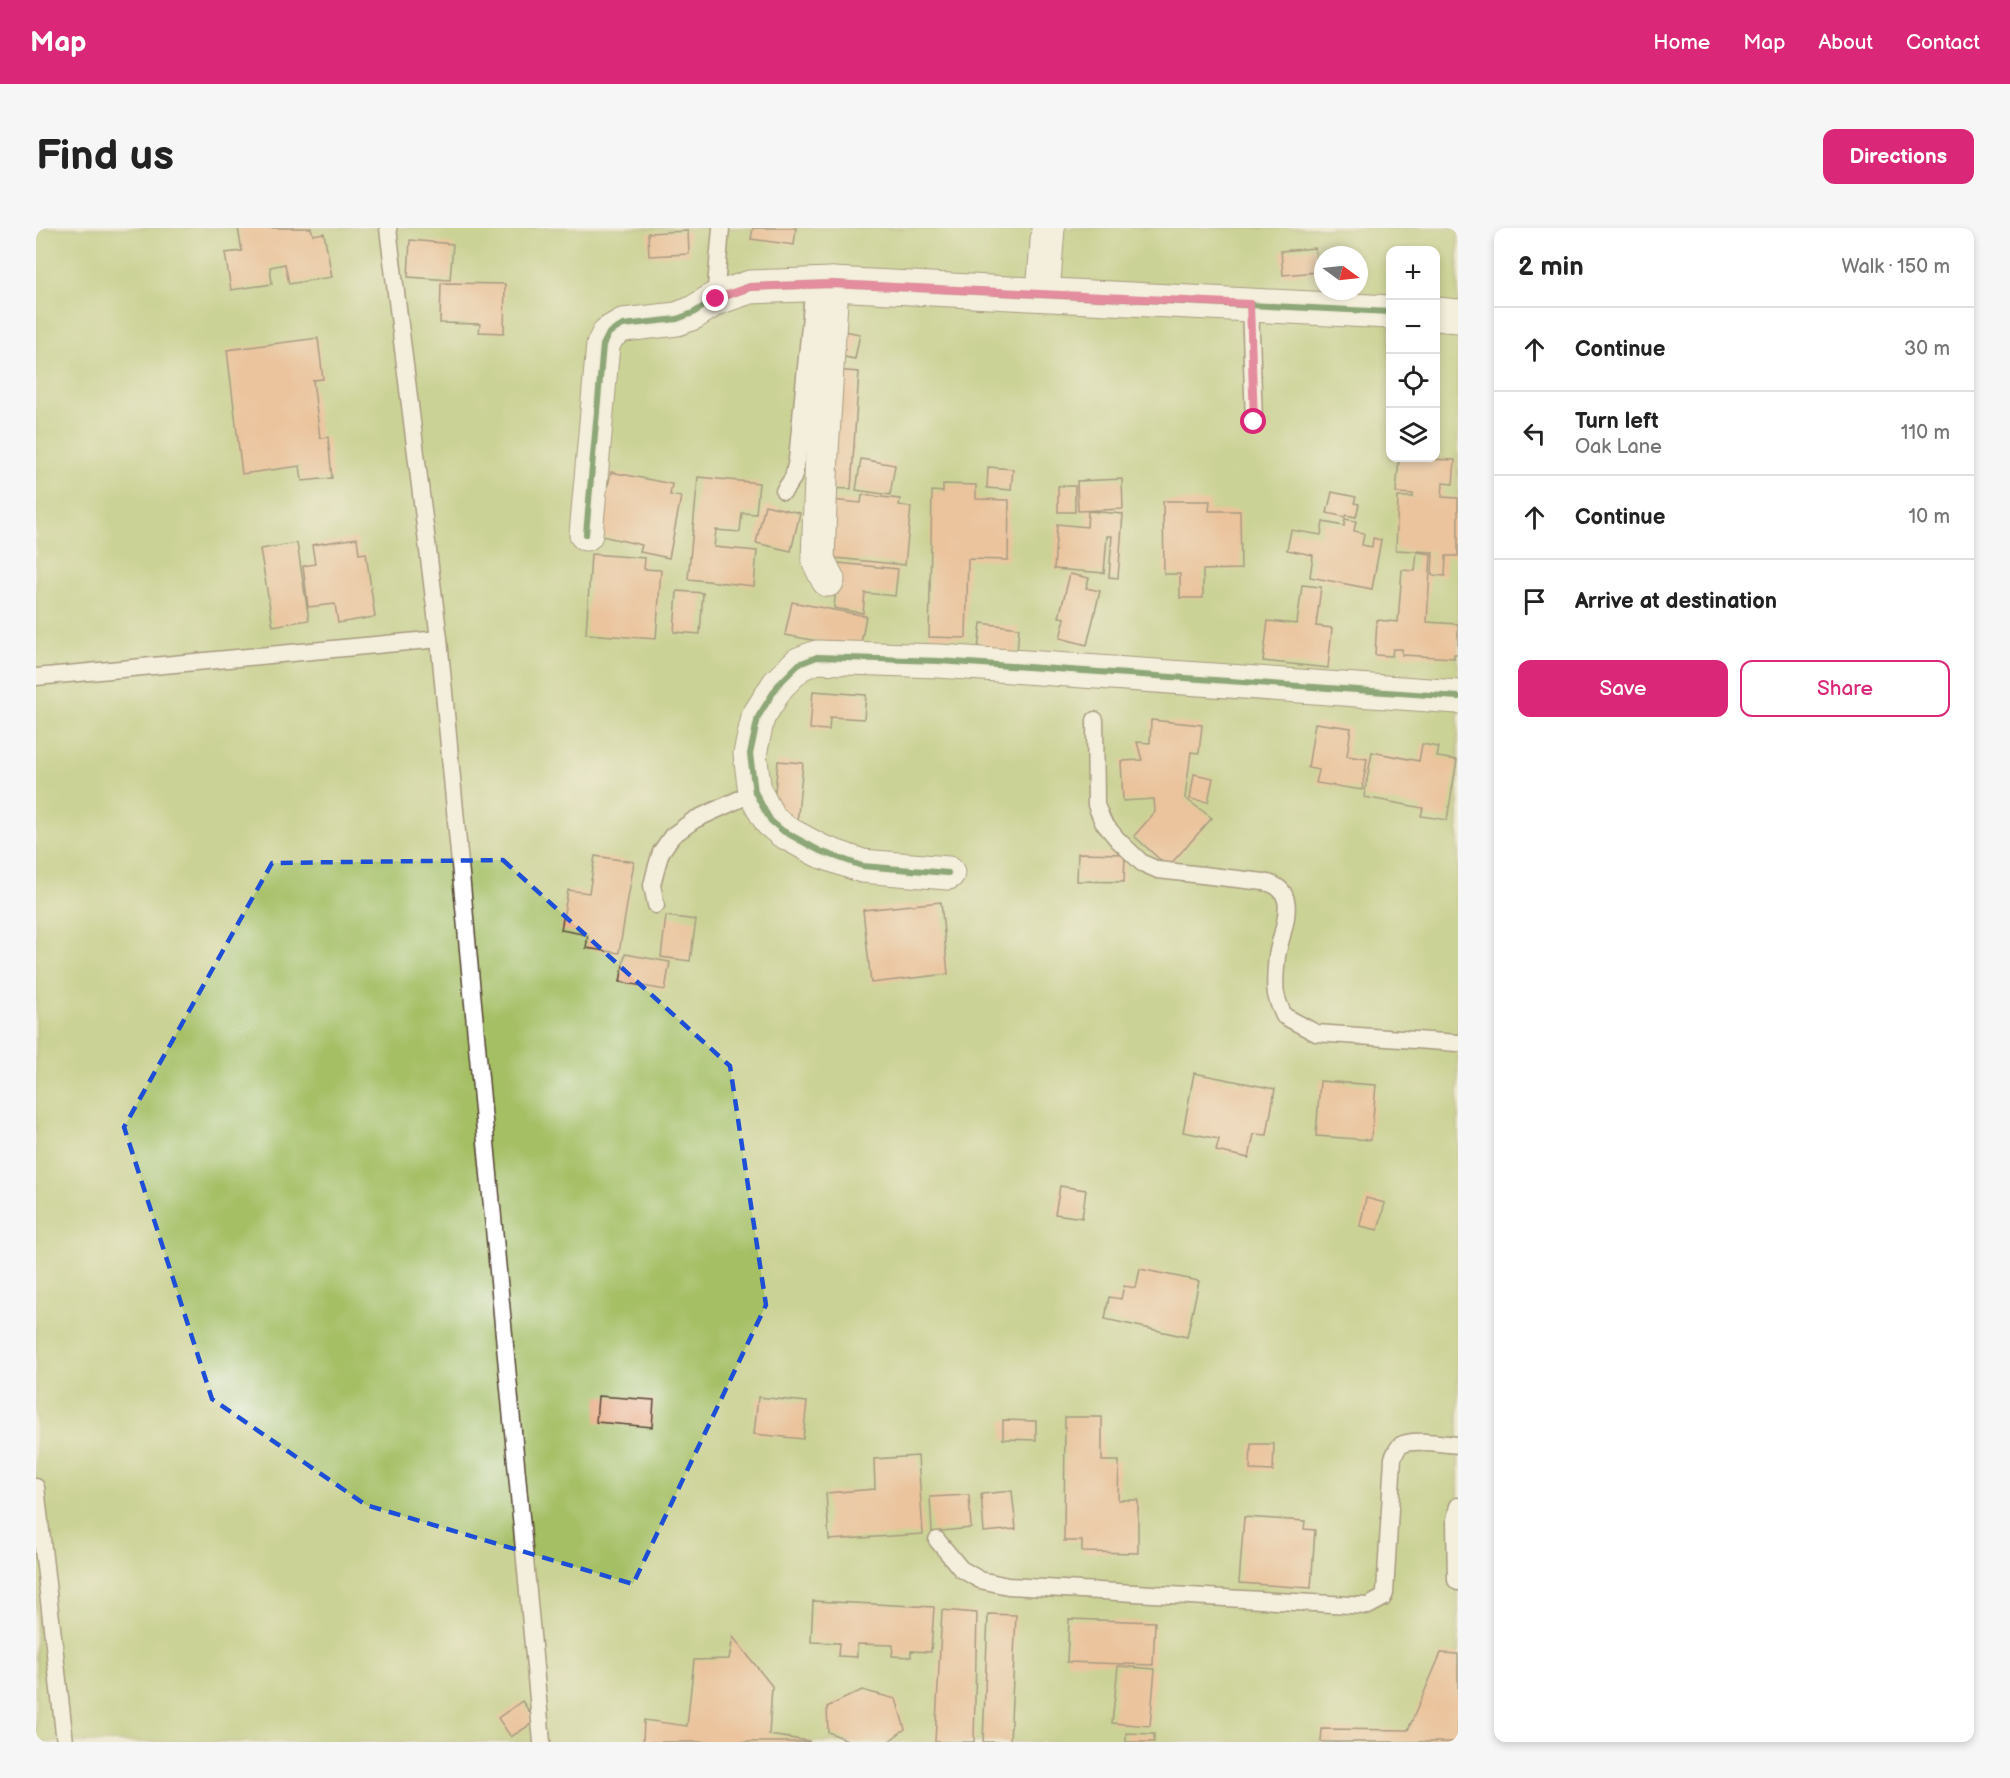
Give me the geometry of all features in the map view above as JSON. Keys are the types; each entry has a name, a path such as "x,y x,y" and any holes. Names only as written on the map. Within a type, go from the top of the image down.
{"street":[{"path":"1043,294 1048,228"},
{"path":"823,284 818,560 828,580"},
{"path":"586,534 603,345 609,333 623,325 677,319 693,313 716,299 750,287 823,284 1386,312"},
{"path":"1440,314 1458,316"},
{"path":"948,873 862,866 820,851 783,831 771,821 755,792 750,754 758,717 778,685 799,664 817,657 939,661 1458,697"}],"lane":[{"path":"388,228 439,639 542,1742"},
{"path":"716,299 721,228"},
{"path":"784,491 793,478 797,460 823,284"},
{"path":"1250,304 1254,422"},
{"path":"36,677 439,639"},
{"path":"1095,720 1096,805 1102,822 1142,863 1158,870 1272,883 1282,890 1287,906 1285,927 1277,957 1275,994 1284,1016 1316,1033 1458,1042"},
{"path":"656,905 652,885 661,852 672,836 694,820 755,792"},
{"path":"937,1540 961,1569 980,1580 1008,1586 1368,1606 1383,1598 1385,1593 1395,1452 1400,1446 1412,1442 1458,1445"},
{"path":"36,1487 65,1742"},
{"path":"1458,1506 1455,1520 1456,1580 1458,1582"}],"highlighted area":[{"path":"503,860 730,1066 766,1305 633,1584 366,1505 212,1399 124,1127 272,863"}],"green space":[{"path":"36,228 1458,228 1458,1742 36,1742"}],"building":[{"path":"238,228 311,228 313,235 324,233 332,277 289,284 285,264 270,267 272,284 231,290 225,253 242,251"},
{"path":"753,228 796,228 794,245 751,239"},
{"path":"688,231 689,254 649,256 648,233"},
{"path":"410,240 453,244 450,280 408,277"},
{"path":"1314,248 1314,272 1283,275 1281,251"},
{"path":"441,283 505,284 504,333 479,332 480,324 440,323"},
{"path":"839,330 860,334 855,359 834,355"},
{"path":"318,338 323,379 313,380 320,438 328,437 332,478 302,481 300,466 242,474 227,350"},
{"path":"833,370 859,372 851,489 826,488"},
{"path":"861,459 895,465 890,495 856,490"},
{"path":"1455,460 1453,484 1443,483 1442,497 1458,498 1458,556 1446,556 1445,576 1432,575 1433,552 1396,550 1398,497 1413,497 1413,494 1396,493 1399,462"},
{"path":"988,467 1013,469 1011,490 987,488"},
{"path":"611,472 672,484 670,495 681,497 669,558 640,552 642,545 597,535"},
{"path":"698,477 759,483 756,514 742,513 740,532 716,530 714,547 757,551 754,586 688,579"},
{"path":"1122,479 1123,509 1078,511 1077,481"},
{"path":"943,484 976,485 976,499 1009,500 1008,560 968,559 966,638 929,637 932,491 943,492"},
{"path":"1058,486 1075,486 1075,512 1058,512"},
{"path":"1332,492 1356,497 1354,503 1359,504 1356,517 1327,513"},
{"path":"862,495 900,499 899,505 911,507 905,565 825,557 831,500 861,503"},
{"path":"1163,501 1210,501 1209,511 1240,511 1241,569 1203,570 1203,598 1180,598 1180,574 1164,574"},
{"path":"765,505 800,513 791,551 756,543"},
{"path":"1088,511 1123,514 1118,578 1109,577 1112,536 1107,536 1104,573 1054,569 1057,524 1087,527"},
{"path":"1345,519 1356,521 1354,531 1364,533 1362,545 1372,547 1373,538 1381,540 1372,589 1310,577 1313,555 1287,550 1291,530 1321,535 1323,522 1344,526"},
{"path":"357,538 359,554 366,553 375,617 338,623 335,604 308,607 303,566 315,564 312,545"},
{"path":"297,543 309,620 273,626 260,549"},
{"path":"1417,552 1431,554 1427,622 1458,624 1458,654 1454,654 1454,658 1402,655 1402,649 1393,649 1392,656 1375,655 1377,620 1398,622 1402,570 1415,571"},
{"path":"591,554 645,558 644,569 661,570 656,639 586,634"},
{"path":"838,563 898,569 895,596 865,593 863,613 834,608"},
{"path":"1070,574 1089,578 1086,588 1100,591 1087,645 1060,638 1065,618 1059,617"},
{"path":"1302,585 1321,587 1316,626 1332,628 1328,668 1263,661 1268,621 1297,624"},
{"path":"677,591 703,593 700,634 674,632"},
{"path":"792,602 866,616 860,649 785,635"},
{"path":"981,623 1019,628 1017,653 978,649"},
{"path":"813,691 866,695 864,719 830,717 829,730 810,729"},
{"path":"1151,720 1202,725 1199,753 1191,752 1185,798 1212,818 1168,867 1134,836 1155,812 1154,799 1123,801 1121,761 1142,760 1137,742 1150,743"},
{"path":"1315,723 1351,728 1347,756 1367,759 1362,790 1316,783 1319,770 1308,768"},
{"path":"1422,744 1439,747 1437,757 1457,760 1447,820 1421,816 1423,808 1364,797 1372,752 1419,761"},
{"path":"778,761 803,763 797,824 772,821"},
{"path":"1194,774 1213,778 1208,802 1190,799"},
{"path":"1078,853 1125,854 1124,882 1077,881"},
{"path":"595,856 634,862 619,953 586,948 588,935 561,930 568,890 589,893"},
{"path":"941,902 948,974 871,983 863,910"},
{"path":"666,916 696,920 690,961 661,957"},
{"path":"625,954 670,962 665,990 620,982"},
{"path":"1194,1073 1275,1089 1267,1135 1254,1134 1249,1158 1216,1151 1219,1139 1183,1132"},
{"path":"1320,1081 1376,1085 1371,1140 1316,1136"},
{"path":"1060,1186 1086,1190 1082,1218 1055,1214"},
{"path":"1366,1198 1385,1203 1378,1230 1360,1226"},
{"path":"1140,1269 1199,1281 1187,1337 1105,1319 1109,1297 1121,1299 1124,1286 1136,1288"},
{"path":"598,1396 654,1400 652,1427 596,1422"},
{"path":"758,1397 807,1402 803,1439 754,1434"},
{"path":"1065,1417 1102,1417 1102,1461 1119,1461 1118,1500 1138,1500 1138,1553 1082,1552 1082,1541 1064,1541"},
{"path":"1003,1420 1036,1421 1036,1440 1003,1439"},
{"path":"1251,1444 1274,1444 1273,1471 1250,1470"},
{"path":"918,1456 923,1534 829,1540 826,1493 875,1489 874,1459"},
{"path":"1012,1491 1016,1529 984,1532 981,1494"},
{"path":"969,1495 971,1528 932,1532 930,1497"},
{"path":"1244,1517 1305,1521 1304,1529 1315,1530 1311,1588 1239,1583"},
{"path":"813,1601 934,1607 931,1652 911,1651 911,1657 892,1656 893,1645 857,1644 857,1657 838,1656 839,1643 811,1642"},
{"path":"942,1610 977,1613 974,1742 935,1742"},
{"path":"988,1614 1016,1615 1010,1742 983,1742"},
{"path":"1069,1619 1155,1622 1153,1665 1067,1662"},
{"path":"733,1637 772,1686 769,1735 809,1742 643,1742 644,1720 687,1726 694,1660 729,1659"},
{"path":"1441,1653 1458,1654 1458,1742 1321,1742 1322,1729 1408,1730"},
{"path":"1118,1666 1155,1669 1150,1726 1112,1723"},
{"path":"862,1690 896,1699 905,1729 888,1742 852,1742 828,1732 827,1707"},
{"path":"522,1701 536,1721 511,1737 498,1718"},
{"path":"1126,1733 1154,1734 1154,1742 1126,1742"}],"cycle path":[{"path":"586,534 603,345 609,333 623,325 677,319 693,313 715,299 750,287 832,284 1386,312"},
{"path":"948,873 862,866 820,851 783,831 771,821 755,792 750,754 758,717 778,685 799,664 817,657 939,661 1458,697"}],"route":[{"path":"716,299 750,287 832,284 1250,304 1254,422"}]}
